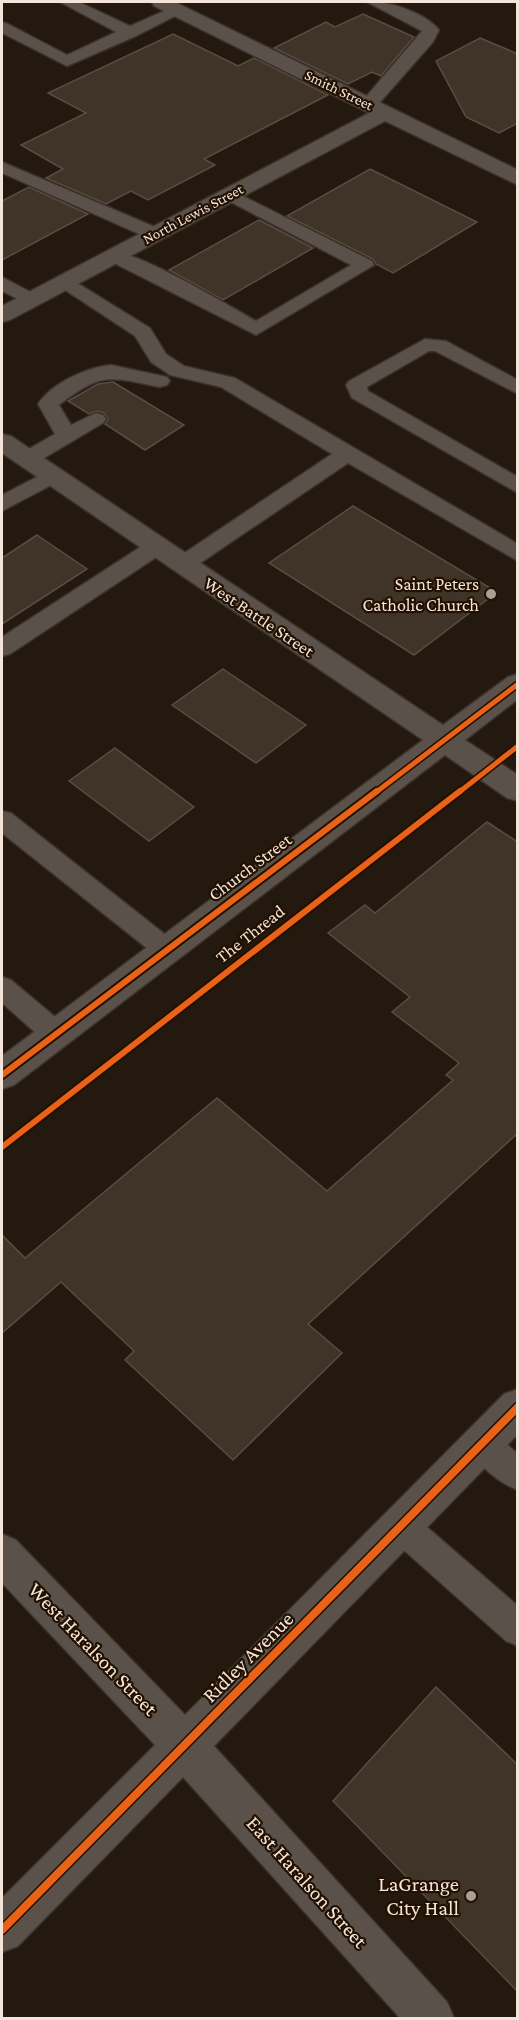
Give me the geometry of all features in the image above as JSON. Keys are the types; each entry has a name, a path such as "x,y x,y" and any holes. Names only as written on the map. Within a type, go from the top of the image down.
{"street":[{"name":"Smith Street","path":"170,6 518,179"},
{"name":"North Lewis Street","path":"2,315 231,195 377,109"},
{"name":"West Battle Street","path":"2,442 441,741 518,790"},
{"name":"Church Street","path":"2,1075 518,684"},
{"name":"Ridley Avenue","path":"2,1930 518,1407"},
{"name":"West Haralson Street","path":"2,1554 184,1745"},
{"name":"East Haralson Street","path":"184,1745 431,2019"}],"lane":[{"path":"68,2 130,33"},
{"path":"375,2 431,30 377,109"},
{"path":"2,27 67,61 130,33 170,6"},
{"path":"2,167 155,234"},
{"path":"115,256 159,276 256,329 364,265 231,195"},
{"path":"66,282 143,332 168,376"},
{"path":"2,283 31,300"},
{"path":"518,388 439,345 425,345 356,385 359,394 518,486"},
{"path":"67,436 48,404 67,389 99,372 111,371 228,382 518,554"},
{"path":"136,396 168,376"},
{"path":"27,459 96,419"},
{"path":"182,565 347,454"},
{"path":"2,504 52,476"},
{"path":"2,648 156,547"},
{"path":"2,820 167,950"},
{"path":"2,988 56,1034"},
{"path":"482,1443 518,1476"},
{"path":"400,1525 518,1629"}],"building":[{"path":"363,14 414,37 381,76 372,72 348,84 274,48 326,22 335,27"},
{"path":"173,34 238,66 254,58 328,95 204,159 215,165 148,200 131,191 106,204 46,178 63,169 21,145 86,113 48,93"},
{"path":"480,38 518,54 518,123 499,133 466,117 436,61"},
{"path":"370,169 477,222 393,273 376,264 373,259 287,216"},
{"path":"29,187 88,214 2,260 2,201"},
{"path":"259,220 313,248 223,300 169,270"},
{"path":"113,382 184,425 145,450 105,424 108,419 104,413 97,411 89,414 68,401 98,384"},
{"path":"353,506 497,592 414,655 269,563"},
{"path":"37,535 87,569 2,624 2,558"},
{"path":"223,669 306,725 256,763 172,705"},
{"path":"115,748 194,807 149,841 69,781"},
{"path":"487,822 518,842 518,1133 308,1324 342,1353 233,1460 125,1360 134,1351 61,1282 2,1333 2,1235 25,1258 217,1098 327,1191 453,1080 446,1075 459,1063 392,1012 410,997 328,933 365,905 375,913"},
{"name":"LaGrange City Hall","path":"436,1687 518,1765 518,1992 333,1801"}],"cycle path":[{"path":"2,1075 518,684"},
{"name":"The Thread","path":"2,1147 518,746"},
{"path":"2,1930 518,1407"}],"place":[{"name":"Saint Peters Catholic Church","path":"491,594"},
{"name":"LaGrange City Hall","path":"471,1896"}]}
